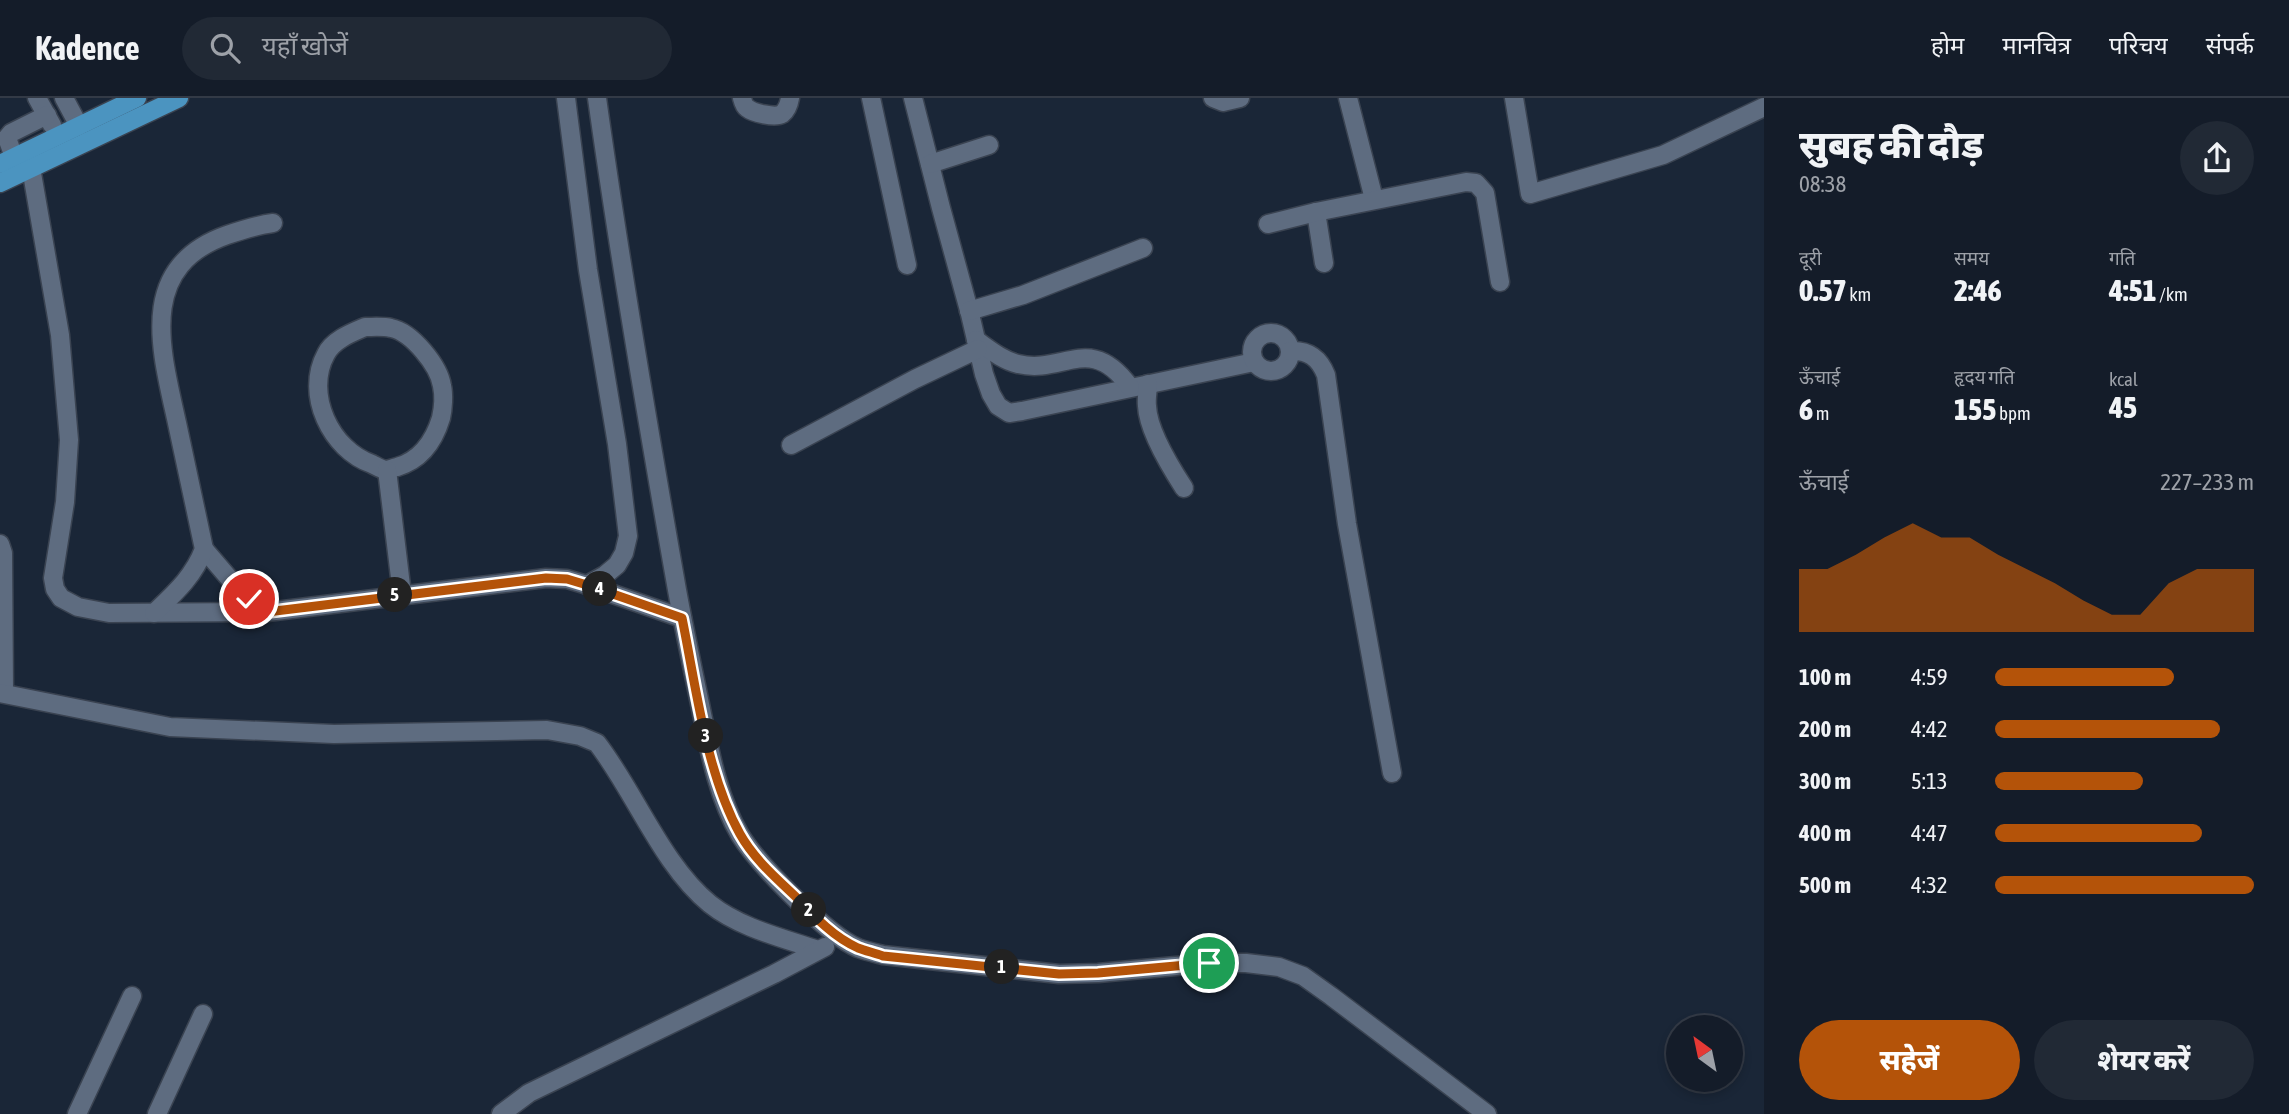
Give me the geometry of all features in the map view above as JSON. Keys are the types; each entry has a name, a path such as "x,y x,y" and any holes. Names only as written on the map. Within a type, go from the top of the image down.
{"main road":[{"path":"0,183 18,160 58,135 137,98"},
{"path":"18,160 178,98"}],"street":[{"path":"37,98 58,135"},
{"path":"64,98 79,126"},
{"path":"566,98 588,270 617,444 628,536 624,553 617,565 587,585"},
{"path":"597,98 637,366 682,618 711,757 727,807 740,834 755,856 817,919 841,938 858,948 883,956 1059,974 1209,963 1246,963 1279,967 1303,976 1487,1114"},
{"path":"742,98 745,107 751,111 777,116 788,108 790,98"},
{"path":"871,98 907,265"},
{"path":"913,98 977,344 991,394 998,406 1009,412 1254,362"},
{"path":"1213,98 1223,102 1240,98"},
{"path":"1348,98 1374,200"},
{"path":"1514,98 1530,194 1663,155 1764,107"},
{"path":"47,115 11,133 7,138 18,160 60,335 69,440 65,502 53,578 55,589 61,598 78,607 108,613 267,612 546,578 567,579 682,618"},
{"path":"930,164 989,145"},
{"path":"1268,225 1374,200 1466,182 1476,183 1485,193 1500,282"},
{"path":"1316,212 1324,263"},
{"path":"267,612 234,584 204,549 164,361 161,319 171,278 183,261 206,242 244,229 273,223"},
{"path":"969,311 1023,295 1143,248"},
{"path":"365,327 393,328 413,339 426,354 442,384 442,412 436,433 411,463 387,470 360,460 340,444 323,415 318,383 326,353 343,337 365,327"},
{"path":"1268,334 1284,339 1290,351 1286,363 1276,370 1264,370 1254,362 1252,350 1262,336 1268,334"},
{"path":"977,344 1019,364 1032,366 1087,358 1111,365 1139,386 1150,420 1184,488"},
{"path":"791,445 977,344"},
{"path":"1290,351 1308,352 1317,359 1326,375 1347,524 1392,773"},
{"path":"387,470 402,594"},
{"path":"0,544 3,553 2,693 170,727 334,734 547,730 580,736 597,743 608,757 680,872 711,905 736,920 818,950"},
{"path":"154,613 187,581 200,562 204,549"},
{"path":"501,1114 529,1093 841,938"},
{"path":"77,1114 132,996"},
{"path":"157,1114 204,1014"}],"route":[{"path":"249,599 267,612 546,578 567,579 682,618 711,757 727,807 740,834 771,873 817,919 841,938 858,948 883,956 1059,974 1209,963"}]}
